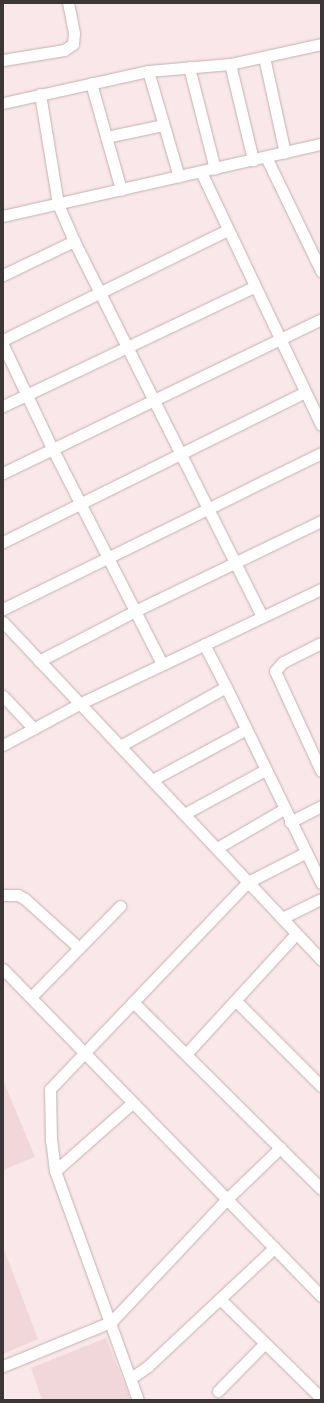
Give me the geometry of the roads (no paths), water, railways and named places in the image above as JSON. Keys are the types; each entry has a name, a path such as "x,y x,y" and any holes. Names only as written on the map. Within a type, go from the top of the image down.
{"street":[{"path":"3,60 64,50 73,44 74,33 68,3"},
{"path":"3,103 148,71 230,64 321,44"},
{"path":"264,56 285,153"},
{"path":"230,64 252,160"},
{"path":"189,67 215,169"},
{"path":"148,71 179,177"},
{"path":"91,83 121,190"},
{"path":"40,94 58,204 74,241 262,616"},
{"path":"106,137 163,125"},
{"path":"3,216 321,144"},
{"path":"266,157 321,271"},
{"path":"201,172 321,425"},
{"path":"3,340 228,230"},
{"path":"3,275 74,241"},
{"path":"3,406 26,394 128,348 254,286"},
{"path":"3,473 321,319"},
{"path":"3,345 52,448 109,557 162,664"},
{"path":"3,542 305,392"},
{"path":"3,609 321,453"},
{"path":"39,661 135,611 321,521"},
{"path":"3,745 79,704 321,589"},
{"path":"3,622 217,848 296,934 319,956"},
{"path":"319,764 276,671 283,662 321,643"},
{"path":"204,644 226,687 264,770 321,883"},
{"path":"120,746 226,687"},
{"path":"3,696 34,728"},
{"path":"152,780 245,730"},
{"path":"184,814 264,770"},
{"path":"290,822 321,806"},
{"path":"217,848 284,809"},
{"path":"138,1400 112,1322 55,1171 50,1126 50,1089 248,882 305,852"},
{"path":"3,895 18,895 25,898 79,948"},
{"path":"282,918 321,899"},
{"path":"32,996 120,906"},
{"path":"186,1054 296,934"},
{"path":"3,970 32,996 132,1103 321,1296"},
{"path":"236,1001 321,1086"},
{"path":"133,1002 321,1189"},
{"path":"55,1171 132,1103"},
{"path":"3,1366 112,1322 227,1199 280,1148"},
{"path":"131,1378 148,1366 221,1300 274,1248"},
{"path":"221,1300 318,1396"},
{"path":"218,1391 265,1343"}]}
